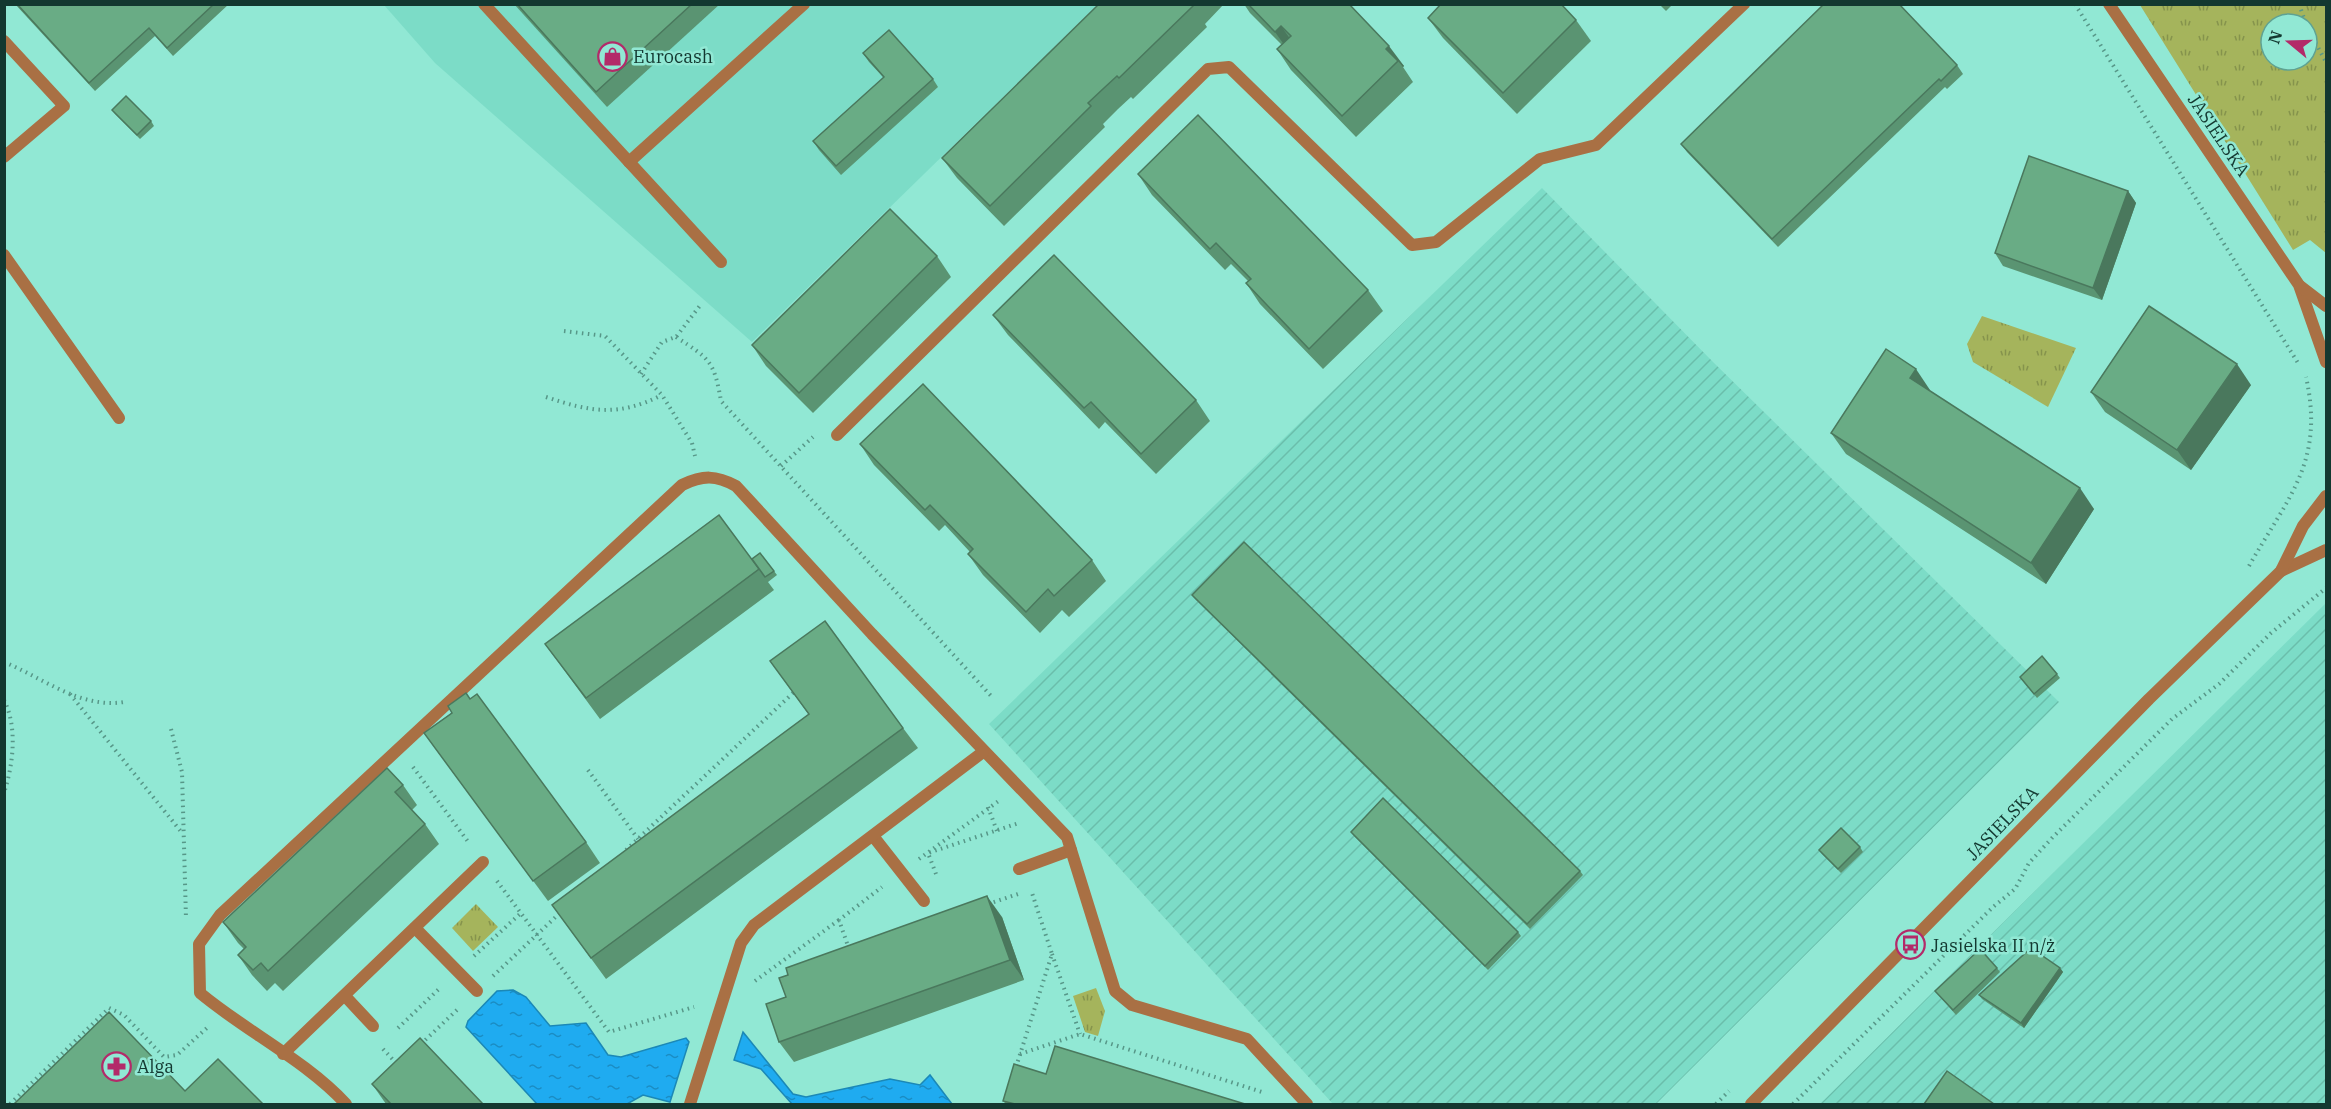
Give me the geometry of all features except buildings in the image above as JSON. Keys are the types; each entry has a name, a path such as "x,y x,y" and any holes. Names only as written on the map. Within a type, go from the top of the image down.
{"street":[{"path":"484,4 721,262"},
{"path":"629,162 804,4"},
{"path":"837,435 1208,69 1229,67 1412,245 1436,242 1540,159 1596,145 1744,4"},
{"name":"JASIELSKA","path":"2109,4 2299,285 2326,362"},
{"path":"4,41 64,106 4,157"},
{"path":"4,255 119,418"},
{"name":"JASIELSKA","path":"2299,285 2326,306"},
{"path":"346,1104 327,1084 200,993 199,944 220,915 682,485 699,477 719,477 736,486 984,752 1067,837 1115,991 1132,1005 1246,1039 1307,1104"},
{"name":"JASIELSKA","path":"2282,571 2303,526 2326,496"},
{"name":"JASIELSKA","path":"1751,1104 2149,699 2282,571 2326,550"},
{"path":"690,1104 741,943 754,925 984,752"},
{"path":"873,836 924,901"},
{"path":"1019,869 1071,850"},
{"path":"283,1054 483,862"},
{"path":"415,928 477,991"},
{"path":"345,996 373,1026"}],"path":[{"path":"2075,4 2306,378 2313,423 2311,444 2299,482 2287,500"},
{"path":"641,374 662,342 676,337 702,303"},
{"path":"564,331 605,336 662,395 692,442 699,477"},
{"path":"676,337 706,357 716,371 721,401 993,698"},
{"path":"546,397 578,408 621,411 662,395"},
{"path":"781,466 814,436 837,435"},
{"path":"1793,1104 1993,907 2015,889 2029,863 2052,838 2172,719 2220,684 2271,633 2326,588"},
{"path":"4,662 70,694 108,704 124,702"},
{"path":"621,855 793,693"},
{"path":"70,694 123,756 183,834"},
{"path":"4,700 12,729 12,749 4,793"},
{"path":"171,729 182,772 186,921 199,944"},
{"path":"399,748 609,1032 704,1004 720,1009"},
{"path":"588,770 638,839"},
{"path":"748,987 988,807 1018,788"},
{"path":"988,807 997,831"},
{"path":"928,853 1022,822"},
{"path":"981,907 1032,889 1080,1034"},
{"path":"414,1051 571,903"},
{"path":"839,920 850,952"},
{"path":"1013,1075 1052,954"},
{"path":"10,1104 109,1008 124,1015 164,1057 177,1055 224,1012"},
{"path":"1020,1055 1080,1034 1272,1095"},
{"path":"391,1073 406,1058"}],"shaded area":[{"path":"384,5 1097,5 752,342 435,63"},
{"path":"1542,188 1713,362 2059,702 1656,1104 1333,1104 989,724"},
{"path":"2326,603 2326,1104 1820,1104"}],"green space":[{"path":"2140,5 2326,5 2326,253 2310,240 2293,250"},
{"path":"1982,316 2076,348 2048,407 1973,362 1967,344"},
{"path":"476,904 498,927 473,951 452,928"},
{"path":"1096,988 1105,1011 1098,1036 1085,1032 1073,996"}],"water":[{"path":"513,990 526,997 550,1026 586,1023 608,1055 621,1057 686,1038 689,1042 670,1102 643,1095 627,1104 537,1104 466,1027 468,1021 497,991"},
{"path":"743,1032 793,1094 806,1097 890,1079 920,1085 930,1075 952,1104 792,1104 761,1069 734,1060"}],"place":[{"name":"Eurocash","path":"612,56"},
{"name":"Jasielska II n/ż","path":"1910,945"},
{"name":"Alga","path":"116,1066"}]}
